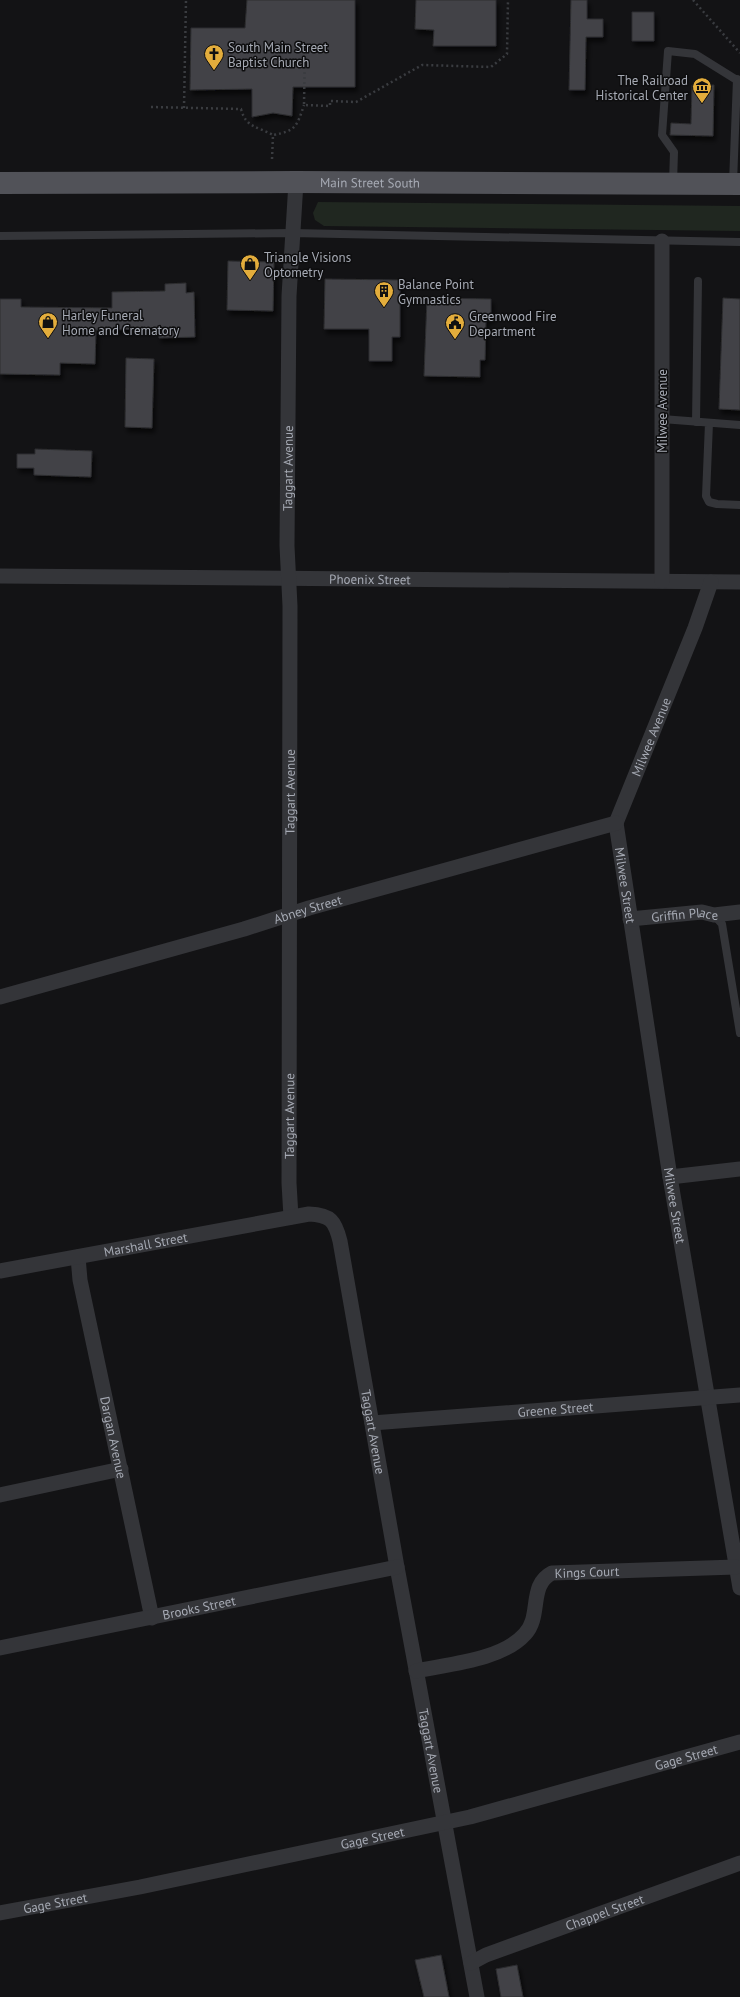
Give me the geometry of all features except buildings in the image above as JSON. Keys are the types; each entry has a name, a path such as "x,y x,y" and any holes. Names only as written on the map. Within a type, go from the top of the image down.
{"main road":[{"name":"Main Street South","path":"0,183 296,182 736,184"}],"street":[{"name":"Taggart Avenue","path":"296,182 288,304 287,538 289,1183 292,1217 318,1214 329,1218 337,1229 397,1567 446,1822 477,1997"},
{"name":"Milwee Avenue","path":"662,241 662,581"},
{"name":"Phoenix Street","path":"0,576 740,582"},
{"name":"Milwee Avenue","path":"616,823 695,628 711,582"},
{"name":"Abney Street","path":"0,997 244,930 309,908 616,823"},
{"name":"Milwee Street","path":"616,823 670,1177 740,1588"},
{"name":"Griffin Place","path":"630,919 702,912 714,915 740,912"},
{"path":"670,1177 740,1169"},
{"name":"Marshall Street","path":"0,1271 292,1217"},
{"name":"Dargan Avenue","path":"78,1257 80,1280 152,1618"},
{"name":"Greene Street","path":"372,1423 740,1395"},
{"path":"0,1495 121,1469"},
{"name":"Brooks Street","path":"0,1648 397,1567"},
{"name":"Kings Court","path":"416,1671 489,1655 515,1643 530,1628 535,1614 539,1584 546,1576 552,1573 736,1567"},
{"name":"Gage Street","path":"0,1913 140,1887 446,1822 740,1742"},
{"name":"Chappel Street","path":"471,1963 486,1955 740,1863"}],"lane":[{"path":"673,184 674,152 662,135 668,51 695,54 738,81 736,184"},
{"path":"0,236 292,233 740,242"},
{"path":"696,422 698,281"},
{"path":"662,419 740,425"},
{"path":"709,423 706,496 709,502 740,505"},
{"path":"714,915 722,924 740,1033"}],"path":[{"path":"184,108 186,0"},
{"path":"304,105 330,106 330,100 356,102 422,65 491,68 507,54 508,0"},
{"path":"693,0 740,53"},
{"path":"151,107 241,109 243,118 249,125 273,134 290,131 298,124 304,105 305,47"},
{"path":"272,159 273,134"}],"shaded area":[{"path":"318,202 740,206 740,231 324,226 315,220 313,213"}],"place":[{"name":"South Main Street Baptist Church","path":"214,71"},
{"name":"The Railroad Historical Center","path":"702,104"},
{"name":"Triangle Visions Optometry","path":"250,281"},
{"name":"Balance Point Gymnastics","path":"384,308"},
{"name":"Harley Funeral Home and Crematory","path":"48,339"},
{"name":"Greenwood Fire Department","path":"455,340"}]}
